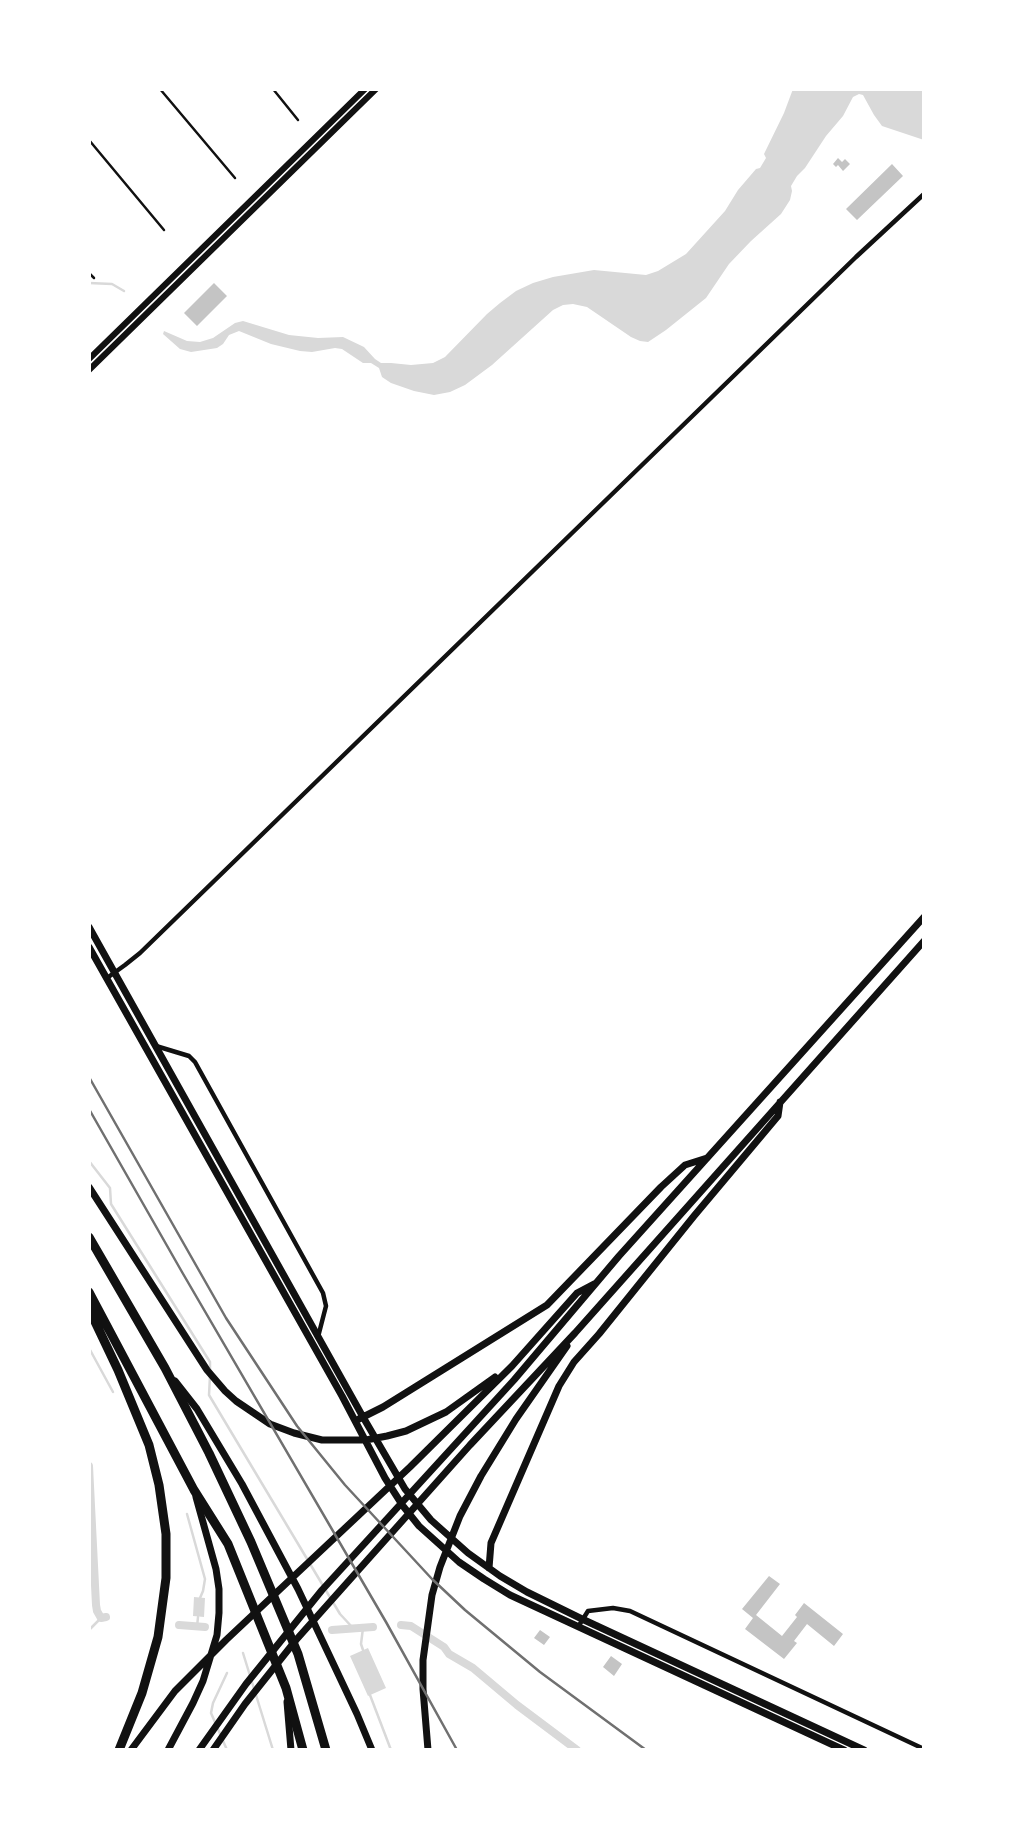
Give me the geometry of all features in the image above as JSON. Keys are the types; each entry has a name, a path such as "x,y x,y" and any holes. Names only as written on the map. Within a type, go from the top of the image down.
{"highway":[{"path":"89,1237 165,1368 209,1453 275,1595 298,1654 326,1750"},
{"path":"89,1292 194,1490 228,1544 286,1688 303,1750"},
{"path":"89,1309 142,1424 155,1466 166,1534 166,1578 158,1637 149,1673 119,1750"}],"main road":[{"path":"199,1750 246,1684 322,1590 514,1380 619,1256 924,917"},
{"path":"89,927 318,1338 394,1493 419,1526 459,1562 525,1602 580,1623 864,1750"},
{"path":"213,1750 245,1704 296,1640 575,1333 924,941"},
{"path":"89,947 359,1419 424,1512 489,1568 580,1623 844,1750"},
{"path":"489,1568 491,1543 559,1385 574,1362 778,1116 780,1102"},
{"path":"359,1419 383,1407 547,1305 661,1186 685,1165 707,1158"},
{"path":"89,1187 216,1381 247,1410 281,1428 322,1440 366,1440 406,1431 446,1412 512,1366"},
{"path":"131,1750 175,1691 371,1505 512,1366 578,1293 600,1280"},
{"path":"428,1747 423,1660 432,1595 450,1541 481,1476 575,1333"},
{"path":"165,1368 197,1409 242,1484 298,1588 372,1750"},
{"path":"168,1750 203,1681 217,1635 219,1589 216,1569 194,1490"},
{"path":"286,1688 291,1750"}],"street":[{"path":"89,359 365,89"},
{"path":"89,370 376,89"},
{"path":"107,978 143,950 924,194"},
{"path":"155,1046 189,1056 195,1062 323,1293 326,1306 318,1338"},
{"path":"580,1623 588,1611 621,1608 631,1611 924,1749"}],"lane":[{"path":"160,89 235,178"},
{"path":"273,89 298,120"},
{"path":"89,140 164,230"},
{"path":"89,273 93,278"}],"shaded area":[{"path":"793,89 924,89 924,140 882,126 863,95 853,97 843,116 797,176 791,186 790,200 781,214 729,264 706,298 648,342 631,337 587,307 563,305 553,310 492,365 465,385 434,395 391,383 382,377 379,368 371,363 363,363 342,349 300,351 271,344 239,331 229,335 217,348 191,352 180,349 163,334 164,331 187,341 200,342 213,338 235,323 243,321 289,335 343,337 364,347 381,363 433,363 445,357 500,303 533,283 594,270 646,275 686,254 725,211 756,169 760,168"},
{"path":"194,1597 205,1598 204,1617 193,1616"},
{"path":"368,1648 386,1688 368,1696 350,1656"}],"building":[{"path":"838,158 842,162 845,159 850,164 843,171 833,164"},
{"path":"892,164 903,176 857,220 846,209"},
{"path":"214,283 227,296 197,326 184,313"},
{"path":"769,1576 780,1584 756,1615 782,1636 804,1603 843,1634 834,1646 807,1624 784,1659 745,1629 753,1618 742,1609"},
{"path":"540,1630 550,1637 544,1645 534,1638"},
{"path":"611,1656 622,1664 614,1676 603,1667"}],"waterway":[{"path":"89,283 112,284 124,291"},
{"path":"89,1161 110,1188 111,1204 210,1362 210,1370"},
{"path":"89,1348 113,1392"},
{"path":"210,1376 209,1395 340,1614 353,1628"},
{"path":"89,1466 96,1605 101,1618 106,1617"},
{"path":"187,1514 205,1579 200,1598"},
{"path":"197,1627 198,1617"},
{"path":"89,1630 101,1618"},
{"path":"179,1625 205,1627"},
{"path":"401,1625 411,1626 444,1647 449,1654 473,1668 577,1750"},
{"path":"332,1630 373,1627"},
{"path":"363,1628 363,1650"},
{"path":"243,1653 273,1750"},
{"path":"227,1673 211,1713 227,1750"},
{"path":"370,1695 391,1750"}],"railway":[{"path":"89,1077 226,1318 297,1426 345,1485 432,1579 465,1610 540,1672 646,1750"},
{"path":"89,1109 386,1622 457,1750"}]}
